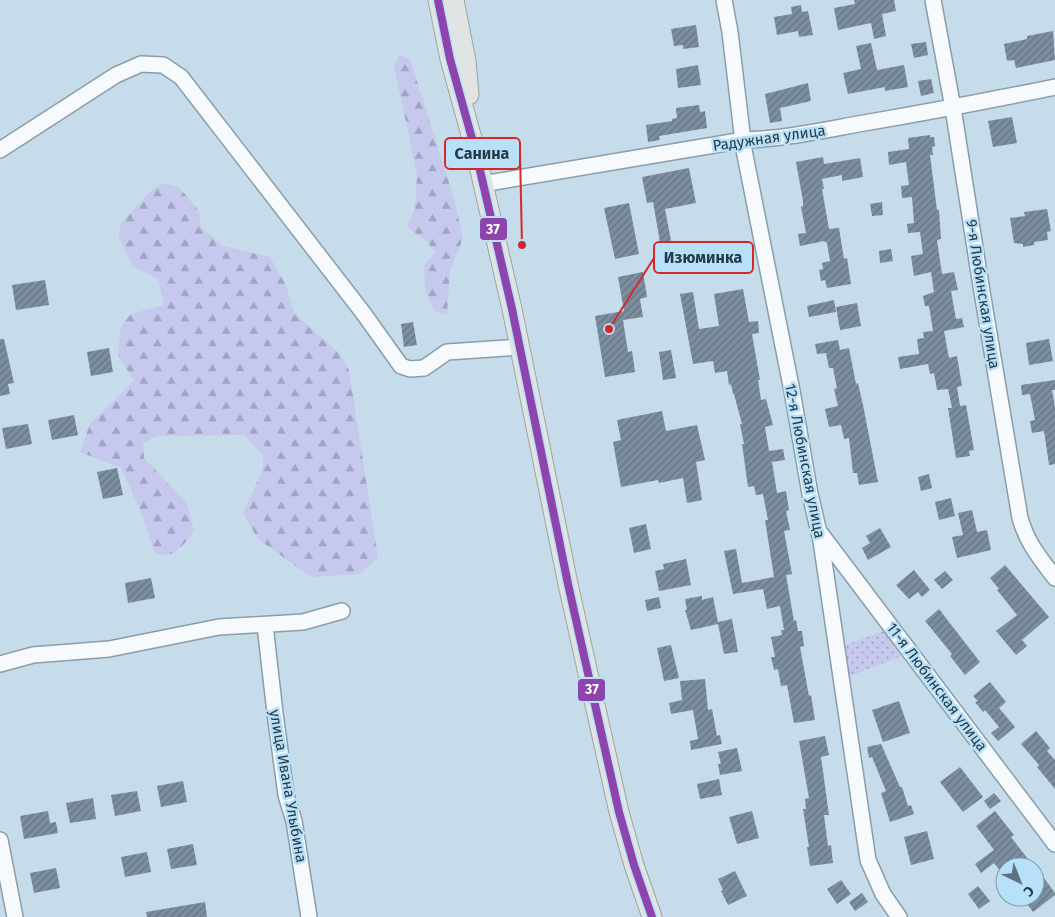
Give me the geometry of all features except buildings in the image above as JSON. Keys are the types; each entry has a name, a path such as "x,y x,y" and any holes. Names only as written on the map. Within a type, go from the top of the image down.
{"main road":[{"path":"438,0 450,59 476,153 520,347 568,584 619,812 652,917"},
{"path":"454,0 466,61 476,153"}],"street":[{"name":"12-я Любинская улица","path":"724,0 744,140 810,494 819,531 868,860 883,894 899,917"},
{"name":"9-я Любинская улица","path":"933,0 953,108 980,286 1014,471 1020,518 1025,534 1055,578"},
{"path":"0,150 116,75 141,64 163,65 181,77 364,314 400,366 410,369 424,368 447,352 520,347"},
{"name":"Радужная улица","path":"482,184 744,140 768,139 953,108 1055,87"},
{"name":"11-я Любинская улица","path":"819,531 1055,844"},
{"path":"0,664 33,655 109,649 219,627 304,622 342,611"},
{"name":"улица Ивана Улыбина","path":"265,625 286,795 294,821 309,917"},
{"path":"0,840 15,917"}],"green space":[{"path":"399,55 410,59 455,202 463,238 450,271 447,315 434,311 425,288 424,266 435,252 425,240 407,227 415,209 417,175 394,66"},
{"path":"164,183 179,187 198,210 202,228 223,246 270,257 286,285 294,313 339,353 349,370 378,558 359,574 311,577 258,539 243,513 263,469 263,455 244,435 157,436 143,443 144,458 187,503 194,531 178,550 162,555 155,553 140,509 121,468 80,452 90,424 134,381 118,355 121,326 131,314 164,305 158,279 132,266 119,237 121,223 152,190"},
{"path":"889,629 907,654 848,677 843,646"}],"transit line":[{"name":"37","path":"438,0 450,59 476,153 512,309 568,584 619,812 634,865 652,917"}],"place":[{"name":"Санина","path":"522,245"},
{"name":"Изюминка","path":"609,329"}]}
